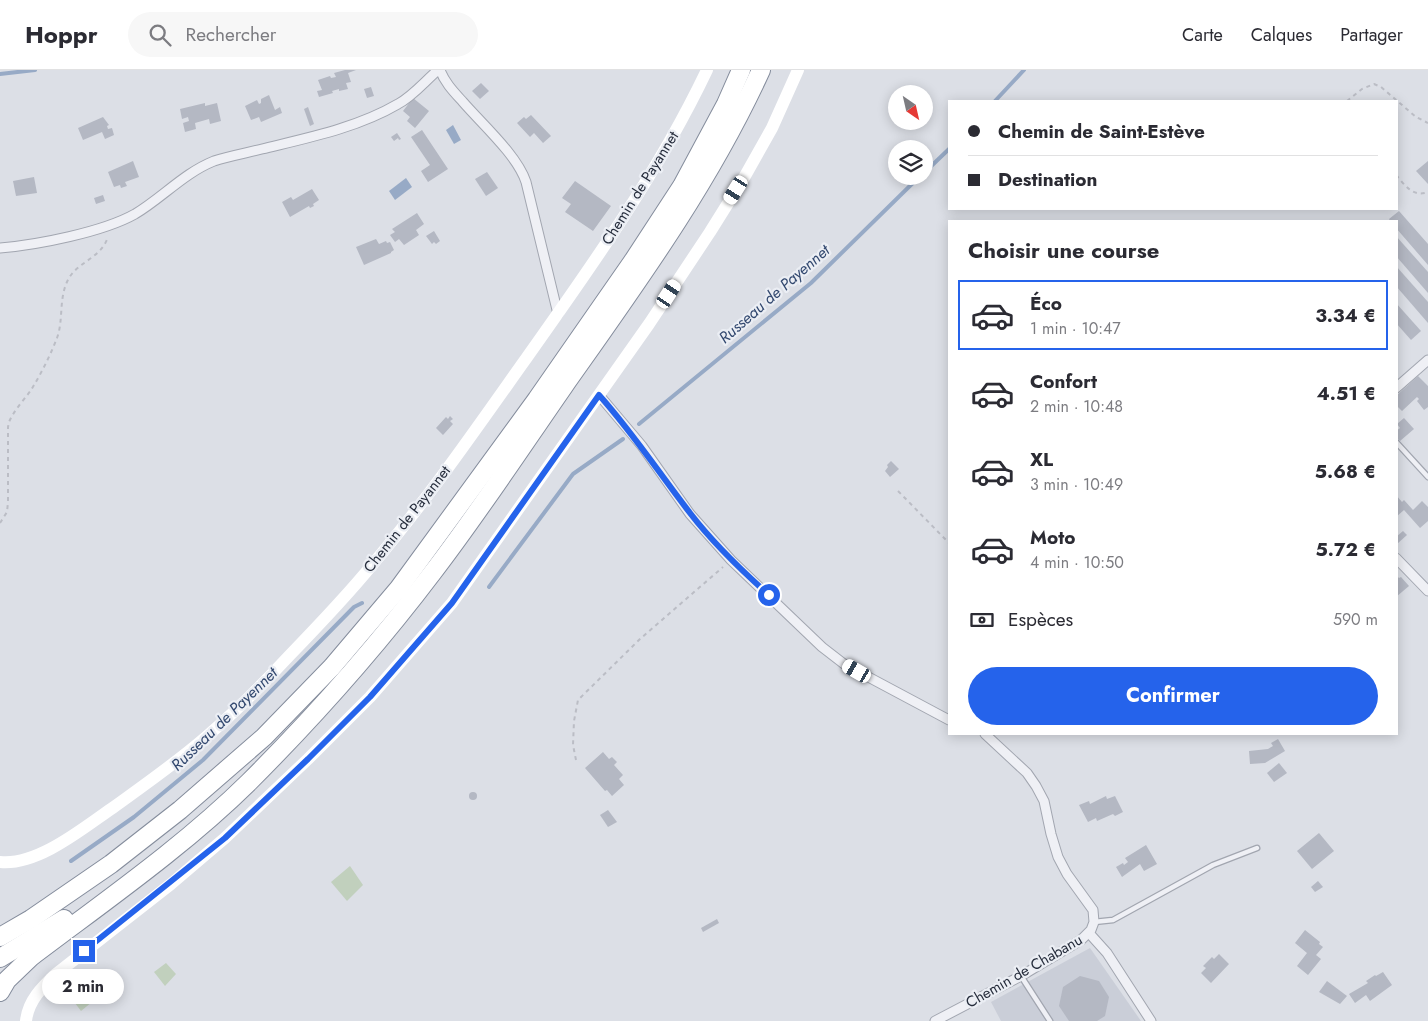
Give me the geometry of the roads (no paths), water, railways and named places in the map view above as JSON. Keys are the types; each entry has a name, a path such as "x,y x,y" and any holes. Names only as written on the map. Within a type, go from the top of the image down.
{"highway":[{"path":"0,937 31,919 111,864 180,810 264,737 332,667 399,588 537,399 668,208 722,112 741,70"},
{"path":"0,992 7,980 31,957 202,825 248,783 350,676 433,572 644,274 696,195 740,116 761,70"},
{"path":"0,958 60,922 181,831 239,782 325,703"},
{"path":"0,929 111,864"}],"street":[{"path":"0,248 50,240 110,225 134,214 190,174 214,161 346,126 396,105 439,70 448,85 512,157 522,172 558,314"},
{"name":"Chemin de Payannet","path":"0,862 6,863 27,859 42,853 60,843 164,772 208,736 242,704 312,633 371,567 450,464 558,314 633,203 687,111 707,70"},
{"path":"26,1021 27,1010 40,989 56,974 171,884 225,838 370,697 452,603 649,324 745,176 772,128 798,70"},
{"path":"1398,386 1428,360"},
{"path":"599,395 630,431 690,514 731,560 822,647 844,664 948,719"},
{"path":"1398,560 1428,592"},
{"name":"Chemin de Chabanu","path":"935,1021 1021,976 1081,940 1089,933 1094,922 1093,910 1058,857 1044,801 1036,786 1026,773 986,735"},
{"path":"1089,933 1107,953 1151,1021"}],"lane":[{"path":"1398,444 1428,477"},
{"path":"1094,922 1113,920 1213,865 1257,848"},
{"path":"1021,976 1050,1021"}],"water":[{"path":"453,125 461,140 454,144 446,130"},
{"path":"406,178 412,187 395,200 389,191"}],"waterway":[{"path":"0,74 35,70"},
{"name":"Russeau de Payennet","path":"996,100 1024,70"},
{"name":"Russeau de Payennet","path":"933,164 948,150"},
{"name":"Russeau de Payennet","path":"639,424 811,283 911,185"},
{"name":"Russeau de Payennet","path":"489,587 573,474 623,439"},
{"name":"Russeau de Payennet","path":"71,861 134,817 203,760 354,607 362,603"}]}
